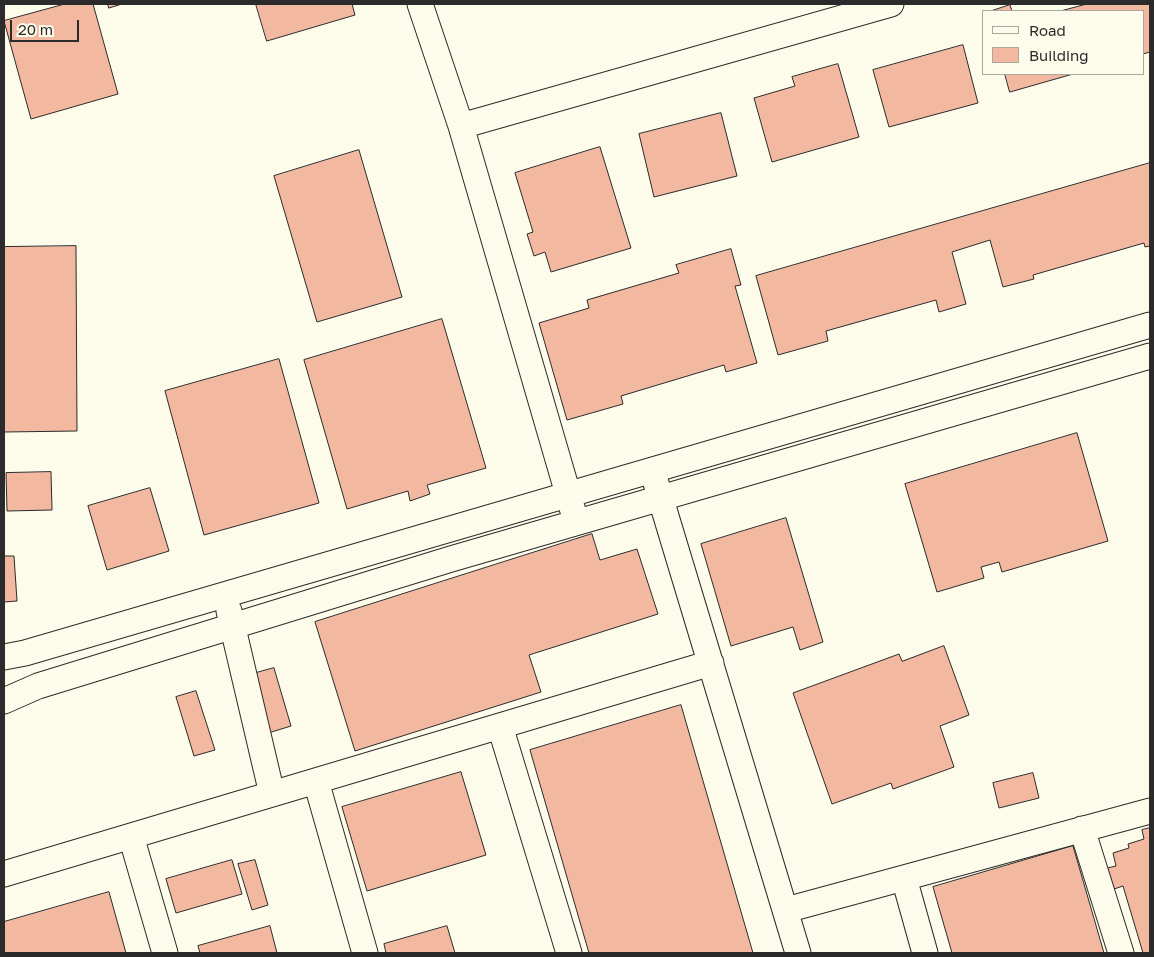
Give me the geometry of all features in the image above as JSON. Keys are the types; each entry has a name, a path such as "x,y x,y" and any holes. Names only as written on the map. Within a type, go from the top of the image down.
{"street":[{"path":"420,4 461,126 576,523"},
{"path":"461,126 891,4"},
{"path":"4,657 25,653 226,595 1150,325"},
{"path":"4,701 38,686 451,559 1150,356"},
{"path":"652,471 798,953"},
{"path":"226,595 272,794"},
{"path":"4,874 711,663"},
{"path":"500,726 570,953"},
{"path":"316,781 365,953"},
{"path":"786,910 1150,810"},
{"path":"1082,829 1121,953"},
{"path":"130,836 165,953"},
{"path":"904,878 925,953"}],"building":[{"path":"65,4 93,4 118,94 31,119 4,21"},
{"path":"108,4 122,4 109,8"},
{"path":"256,4 352,4 355,15 267,41"},
{"path":"1087,4 1150,4 1150,52 1144,54 1144,10 1065,10"},
{"path":"1010,5 1012,10 994,10"},
{"path":"963,45 978,103 889,127 873,70"},
{"path":"838,64 859,137 772,162 754,98 795,86 792,77"},
{"path":"1005,75 1070,75 1010,92"},
{"path":"721,113 737,176 654,197 639,134"},
{"path":"600,147 631,248 551,272 545,252 534,256 527,234 533,232 515,173"},
{"path":"359,150 402,297 317,322 274,176"},
{"path":"1150,163 1150,246 1145,247 1144,243 1033,275 1034,279 1003,287 990,240 952,252 966,304 939,312 936,300 826,331 828,341 778,355 756,276"},
{"path":"76,246 77,431 4,432 4,247"},
{"path":"731,249 741,285 735,286 757,363 726,372 724,365 621,396 623,404 567,420 539,323 589,308 587,300 679,273 676,265"},
{"path":"442,319 486,468 427,485 430,494 410,501 408,491 347,509 304,360"},
{"path":"279,359 319,503 204,535 165,391"},
{"path":"1077,433 1108,541 1002,572 999,562 981,567 984,578 937,592 905,484"},
{"path":"51,472 52,510 7,511 6,473"},
{"path":"150,488 169,551 107,570 88,506"},
{"path":"786,518 823,642 800,650 793,627 731,646 701,544"},
{"path":"592,534 600,560 637,549 658,614 529,655 541,692 355,751 315,622"},
{"path":"4,556 14,556 17,601 4,602"},
{"path":"944,646 969,715 940,726 954,767 893,789 891,783 832,804 793,693 899,654 902,661"},
{"path":"274,668 291,726 265,734 249,675"},
{"path":"196,691 215,750 194,756 176,697"},
{"path":"681,705 753,953 589,953 530,750"},
{"path":"461,772 486,855 367,891 342,807"},
{"path":"1033,773 1039,798 999,808 993,783"},
{"path":"1150,828 1150,953 1143,953 1123,886 1114,889 1107,868 1116,866 1113,853 1129,848 1128,844 1144,839 1142,830"},
{"path":"1073,846 1104,953 952,953 933,887"},
{"path":"232,860 242,894 176,913 166,879"},
{"path":"255,860 268,905 252,910 238,864"},
{"path":"109,892 126,953 4,953 4,922"},
{"path":"270,926 277,953 200,953 198,946"},
{"path":"447,926 455,953 386,953 384,944"}]}
